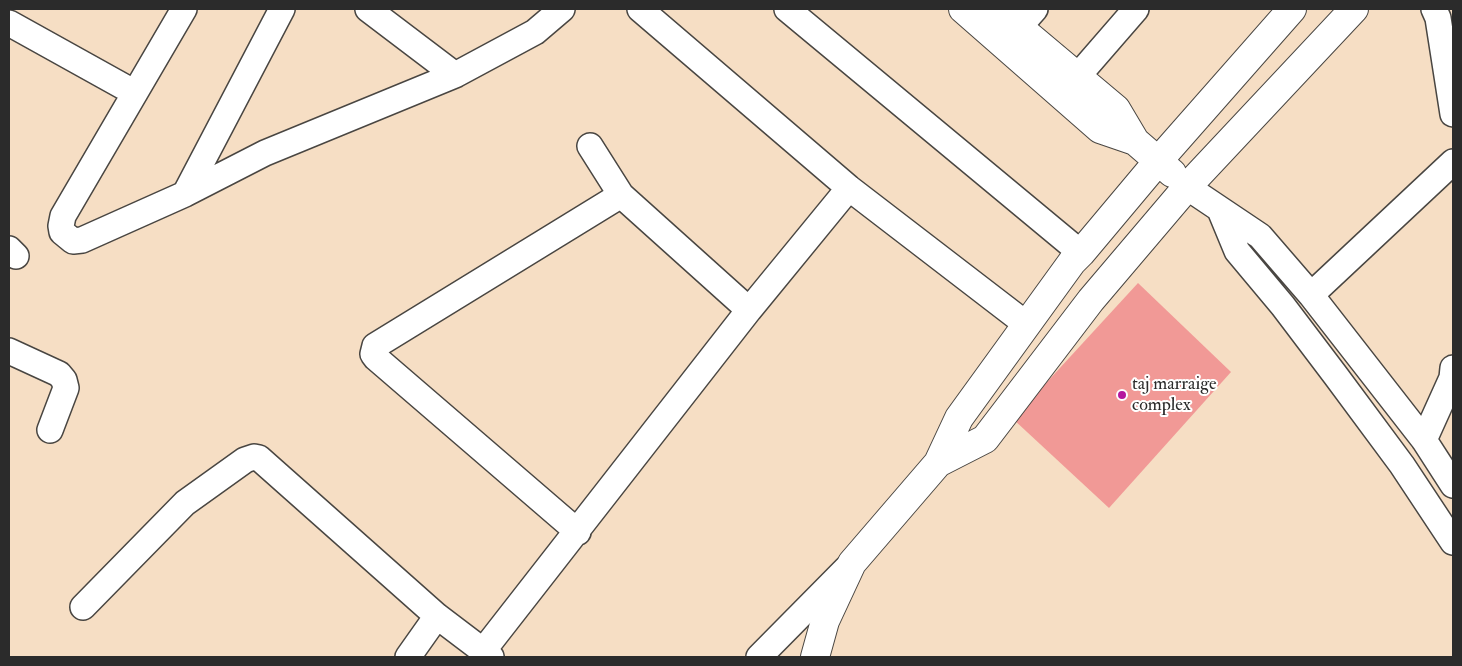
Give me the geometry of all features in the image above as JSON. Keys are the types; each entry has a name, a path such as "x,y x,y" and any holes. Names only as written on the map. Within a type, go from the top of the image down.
{"main road":[{"path":"963,9 1019,26 1100,130 1135,141 1159,160 1187,187"},
{"path":"998,9 1116,109 1135,141"},
{"path":"815,657 825,621 852,563 938,463 959,418 1026,324 1072,262 1292,9"},
{"path":"938,463 985,440 1090,300 1187,187 1354,9"}],"street":[{"path":"184,9 63,216 62,232 73,241 82,240 185,194 265,153 455,76 535,32 562,9"},
{"path":"185,194 282,9"},
{"path":"368,9 455,76"},
{"path":"640,9 849,188 1026,324"},
{"path":"787,9 1081,253"},
{"path":"1077,77 1136,9"},
{"path":"1434,9 1438,18 1453,112"},
{"path":"9,23 136,93"},
{"path":"590,146 621,194 749,310"},
{"path":"1312,294 1453,162"},
{"path":"1187,187 1260,236 1312,294 1424,440 1453,485"},
{"path":"83,607 185,504 244,460 254,457 259,458 437,616 487,654 578,532 749,310 849,188"},
{"path":"578,532 373,354 376,346 621,194"},
{"path":"1220,210 1237,251 1283,306 1342,384 1402,465 1453,542"},
{"path":"9,350 59,374 64,380 66,388 50,430"},
{"path":"1424,440 1452,378 1453,368"},
{"path":"759,657 852,563"},
{"path":"408,657 437,616"}],"building":[{"name":"taj marraige complex","path":"1138,283 1231,372 1109,508 1013,419"}],"place":[{"name":"taj marraige complex","path":"1122,395"}]}
